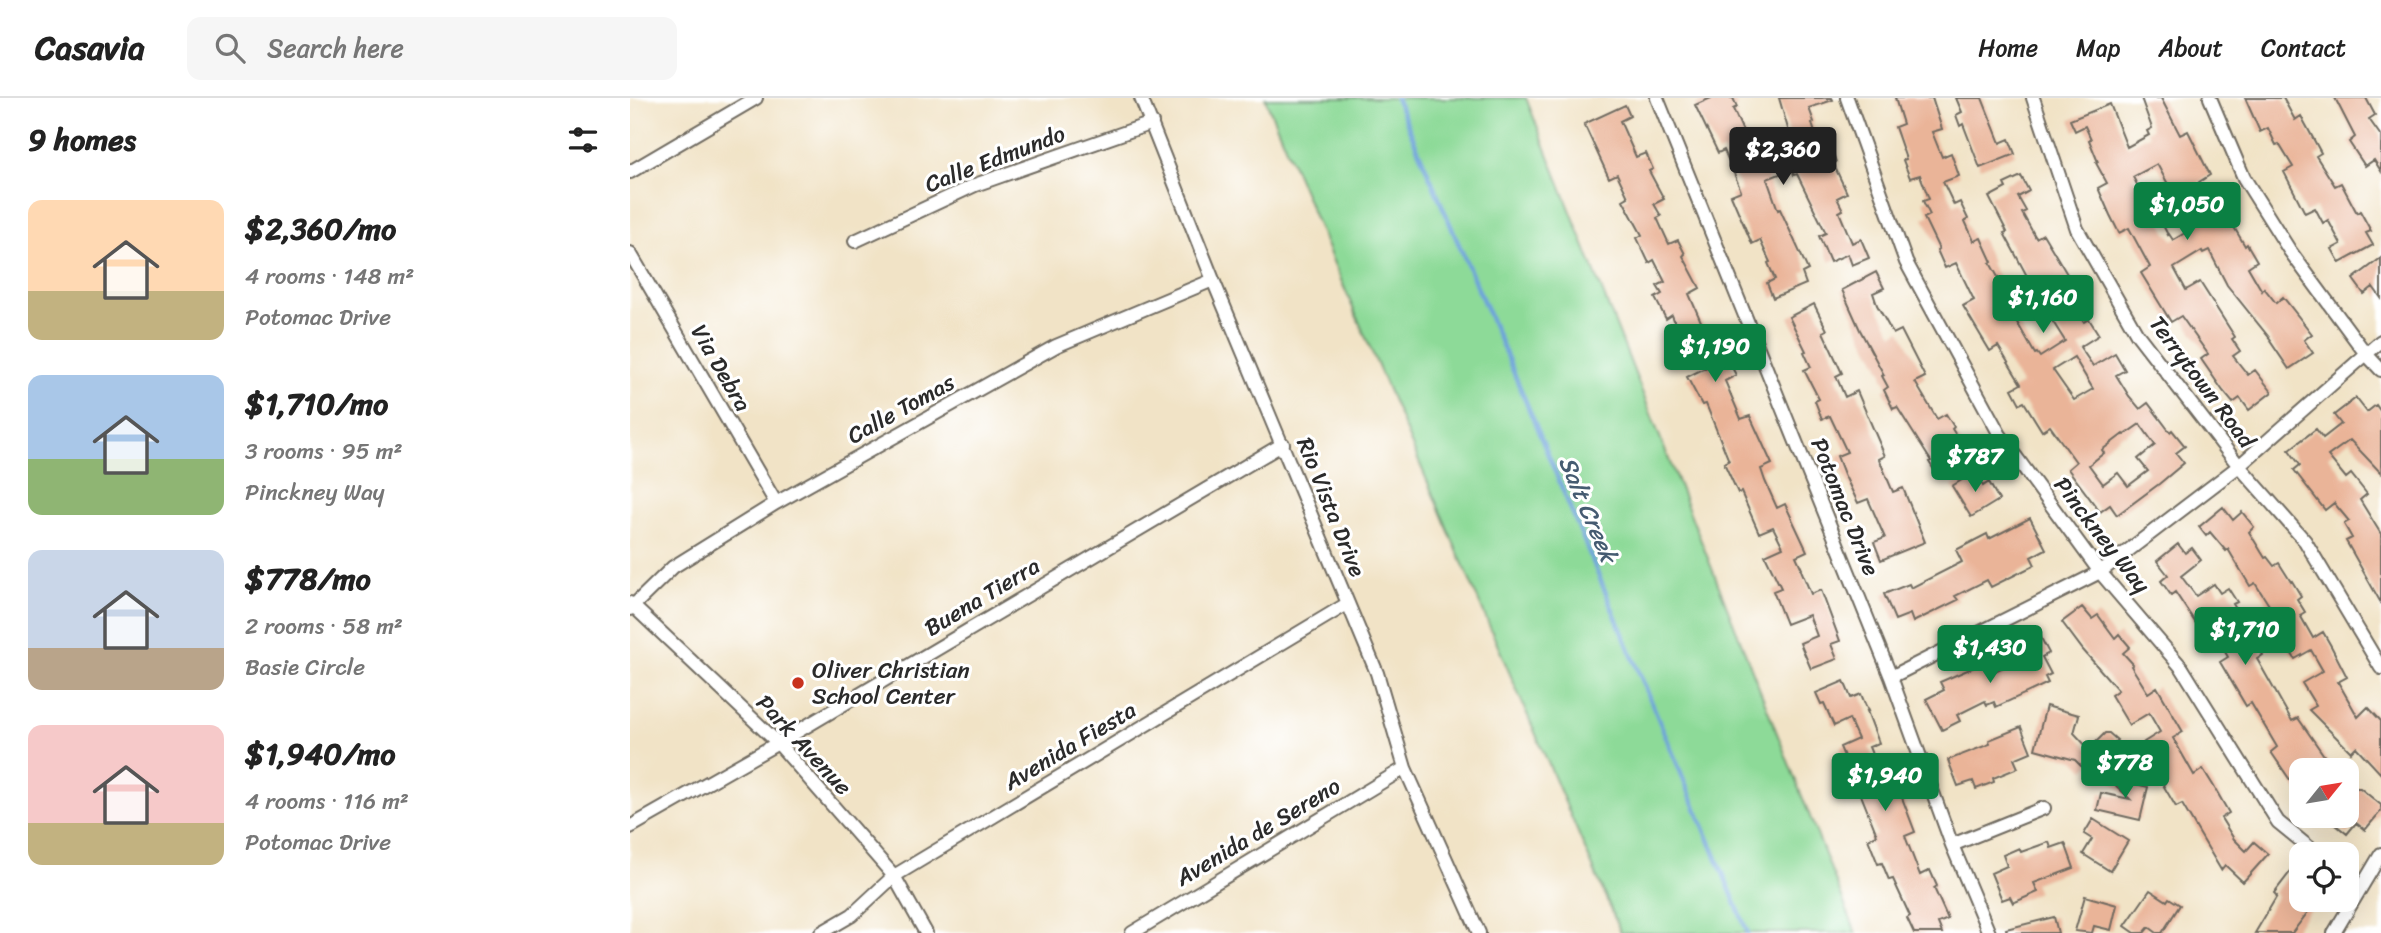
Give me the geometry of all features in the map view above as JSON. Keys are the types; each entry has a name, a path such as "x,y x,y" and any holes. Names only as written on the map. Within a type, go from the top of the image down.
{"street":[{"path":"630,172 756,98"},
{"name":"Rio Vista Drive","path":"1141,98 1213,280 1377,673 1405,768 1479,933"},
{"name":"Potomac Drive","path":"1657,98 1891,677 1952,845 1989,933"},
{"name":"Pinckney Way","path":"1847,98 1906,262 2000,435 2100,572 2182,668 2278,822 2302,842"},
{"name":"Terrytown Road","path":"2033,98 2077,229 2137,334 2239,466 2305,541 2381,668"},
{"path":"2210,98 2244,178 2290,251 2366,354 2381,370"},
{"name":"Calle Edmundo","path":"855,241 975,185 1152,123"},
{"name":"Via Debra","path":"630,253 776,503"},
{"name":"Calle Tomas","path":"631,606 673,567 776,503 1056,346 1213,280"},
{"path":"1891,677 2100,572 2239,466 2381,341"},
{"name":"Buena Tierra","path":"630,827 778,743 1283,444"},
{"name":"Avenida Fiesta","path":"821,933 852,915 894,876 1347,604"},
{"name":"Park Avenue","path":"631,606 778,743 894,876 926,933"},
{"name":"Avenida de Sereno","path":"1132,933 1405,768"},
{"path":"1952,845 2044,808"},
{"path":"2334,933 2381,854"}],"green space":[{"path":"1265,98 1526,98 1856,933 1621,933"}],"building":[{"path":"1711,98 1733,98 1737,107 1733,109 1758,165 1787,154 1783,141 1791,139 1779,98 1832,98 1833,100 1809,108 1814,122 1812,123 1819,147 1830,144 1836,162 1833,163 1847,193 1837,198 1843,210 1839,212 1852,243 1861,239 1869,258 1852,265 1848,254 1830,262 1819,236 1826,233 1797,174 1794,175 1792,169 1767,179 1778,210 1780,209 1808,270 1802,273 1806,284 1773,298 1767,283 1775,279 1768,263 1770,262 1760,240 1752,244 1731,195 1741,191 1731,166 1724,150 1718,153 1695,105"},
{"path":"1895,98 1932,98 1942,129 1932,132 1942,157 1951,153 1959,176 1943,182 1954,205 1960,202 1974,241 1981,238 1992,262 1990,263 2011,300 2006,303 2035,354 2040,357 2065,341 2048,314 2042,317 2037,307 2042,304 2004,233 2007,232 1989,197 2006,188 2004,184 2021,176 2029,191 2018,197 2026,211 2022,213 2036,238 2043,234 2073,284 2062,290 2074,310 2076,309 2084,322 2089,319 2099,335 2080,347 2093,366 2115,353 2125,370 2116,375 2129,396 2140,409 2148,403 2170,432 2172,430 2185,446 2176,453 2184,463 2117,515 2110,505 2100,512 2068,469 2076,462 2050,426 2042,431 2024,402 2020,404 2012,389 2021,384 1998,346 1990,351 1963,306 1974,300 1956,263 1945,268 1924,218 1930,215 1923,201 1929,199 1920,175 1910,178 1903,160 1906,159 1895,127 1903,124","holes":["2074,357 2093,389 2074,400 2053,370","2140,424 2155,445 2138,459 2148,471 2128,486 2118,473 2103,484 2089,465 2104,453 2102,450"]},
{"path":"1956,98 1982,98 2000,143 2009,139 2015,154 1980,168 1963,124 1960,126 1956,115 1962,112"},
{"path":"2141,98 2161,98 2180,135 2188,131 2210,175 2199,182 2222,221 2228,217 2257,261 2248,267 2262,291 2264,288 2276,303 2283,297 2312,334 2304,340 2313,353 2289,369 2271,340 2227,285 2209,250 2203,253 2202,251 2174,268 2186,290 2200,282 2235,337 2232,339 2240,351 2233,356 2248,375 2255,370 2272,392 2249,410 2240,398 2233,403 2223,391 2201,359 2208,354 2181,316 2171,322 2141,273 2150,267 2129,228 2119,233 2098,188 2107,183 2096,163 2098,162 2085,126 2075,131 2070,120 2110,104 2127,147 2149,135 2147,131 2152,128","holes":["2157,164 2180,206 2182,205 2195,227 2173,240 2148,196 2144,198 2133,177"]},
{"path":"2245,98 2283,98 2295,120 2301,116 2321,153 2316,156 2335,186 2341,183 2357,213 2360,211 2371,231 2366,233 2373,245 2340,263 2332,249 2341,244 2328,220 2323,223 2315,208 2305,213 2284,172 2293,167 2279,144 2276,145 2268,128 2260,132"},
{"path":"2335,98 2366,98 2375,115 2369,119 2381,136 2381,171 2374,160 2365,166 2349,142 2355,137"},
{"path":"1625,105 1630,116 1620,121 1636,157 1646,153 1653,169 1649,171 1664,199 1654,204 1661,216 1657,218 1669,244 1678,240 1685,254 1683,256 1700,288 1689,294 1705,331 1712,328 1723,358 1726,356 1736,375 1725,381 1741,419 1750,416 1772,464 1761,469 1765,481 1777,508 1785,504 1807,551 1796,556 1801,570 1811,594 1821,590 1840,641 1831,644 1837,659 1811,669 1800,643 1817,636 1809,615 1786,624 1773,591 1781,588 1765,555 1783,547 1773,527 1759,533 1741,492 1738,493 1724,463 1729,461 1706,404 1702,405 1687,377 1707,367 1699,346 1686,352 1672,315 1666,319 1655,298 1662,294 1657,286 1665,282 1654,260 1649,263 1637,238 1642,235 1623,200 1628,197 1617,174 1609,178 1584,124"},
{"path":"2381,258 2381,298 2373,287 2364,294 2353,279"},
{"path":"1876,272 1884,288 1873,293 1877,305 1893,334 1901,330 1925,377 1915,382 1937,419 1946,414 1967,452 1936,473 1897,407 1893,409 1884,390 1888,387 1882,376 1884,375 1842,290"},
{"path":"1814,304 1827,330 1823,332 1842,373 1836,376 1845,397 1857,391 1885,456 1879,459 1893,492 1903,488 1925,542 1881,560 1874,542 1885,538 1868,499 1858,503 1844,474 1837,456 1847,452 1830,416 1822,419 1815,401 1819,399 1804,370 1811,367 1804,352 1806,351 1789,317"},
{"path":"2356,398 2367,412 2376,405 2381,412 2381,473 2350,440 2328,456 2346,478 2351,474 2367,494 2360,500 2381,534 2381,603 2346,541 2352,538 2344,524 2349,521 2334,503 2325,510 2294,470 2300,465 2289,450 2316,429 2323,438 2341,424 2334,415"},
{"path":"1975,472 1983,486 1989,482 1999,500 1971,517 1952,486"},
{"path":"2223,507 2233,520 2242,512 2254,527 2249,532 2265,558 2274,566 2279,563 2292,581 2301,596 2297,599 2305,612 2300,615 2313,638 2323,632 2331,646 2347,677 2338,682 2358,717 2368,707 2381,721 2381,774 2356,747 2351,752 2309,710 2316,706 2302,683 2323,671 2311,650 2295,659 2281,636 2286,632 2255,583 2250,586 2228,549 2226,551 2210,532 2206,536 2199,527"},
{"path":"2030,518 2046,549 2031,557 2035,565 1991,587 1987,580 1955,596 1958,600 1913,622 1910,614 1895,620 1884,594 1909,584 1911,588 1962,562 1956,550 1987,534 1989,539"},
{"path":"2178,544 2185,553 2192,548 2201,560 2181,576 2196,596 2214,584 2220,593 2228,588 2237,602 2233,604 2263,655 2257,659 2292,721 2298,718 2326,758 2289,758 2289,778 2271,752 2277,747 2251,703 2246,706 2220,662 2228,657 2204,616 2195,622 2175,592 2171,595 2161,581 2168,575 2157,561"},
{"path":"2082,607 2092,619 2098,615 2115,638 2119,634 2130,647 2123,653 2133,664 2131,666 2148,693 2157,687 2183,732 2173,738 2194,775 2203,769 2213,785 2229,813 2221,818 2234,839 2246,851 2254,842 2268,854 2243,882 2225,865 2221,870 2182,804 2176,807 2163,785 2165,783 2160,775 2164,773 2144,742 2160,732 2149,713 2129,725 2111,695 2118,690 2062,622"},
{"path":"2040,636 2049,653 2042,657 2051,674 2045,677 2048,683 1996,707 1994,702 1987,705 1985,701 1957,715 1960,721 1942,730 1926,699 1944,690 1940,682 1988,661 1993,672 2029,654 2024,644"},
{"path":"1844,681 1851,698 1861,694 1868,711 1879,743 1869,747 1885,786 1896,782 1915,832 1905,836 1920,875 1930,870 1937,886 1934,888 1948,919 1938,923 1942,933 1914,933 1907,918 1910,916 1893,879 1889,880 1882,863 1878,864 1868,839 1877,835 1859,790 1854,792 1851,781 1854,780 1840,747 1858,739 1849,719 1834,726 1824,703 1821,704 1816,693"},
{"path":"2046,706 2079,715 2074,733 2089,749 2105,733 2109,733 2117,740 2113,744 2123,755 2104,774 2092,762 2085,770 2075,760 2035,749"},
{"path":"2021,727 2031,752 2014,759 2018,768 1993,778 1994,782 1976,789 1973,781 1958,786 1948,760 1990,744 1989,740"},
{"path":"2107,777 2148,787 2140,820 2097,810 2101,793 2130,799"},
{"path":"2359,788 2381,805 2381,811 2365,830 2359,825"},
{"path":"2093,819 2128,841 2110,871 2083,854 2092,839 2084,834"},
{"path":"2340,828 2352,828 2347,834"},
{"path":"2049,842 2051,848 2065,843 2074,868 2034,883 2038,892 2013,903 2010,897 2002,900 1991,873 2007,866 2003,855 2019,848 2021,852"},
{"path":"2289,874 2289,912 2308,912 2292,933 2255,933 2277,896 2274,893"},
{"path":"2150,890 2167,901 2169,898 2180,905 2162,933 2149,927 2144,933 2135,933 2125,926"},
{"path":"2085,896 2117,905 2111,930 2094,926 2092,933 2075,931"},
{"path":"2054,917 2058,933 2007,933 2006,929"}],"waterway":[{"name":"Salt Creek","path":"1396,98 1748,933"}],"place":[{"name":"Oliver Christian School Center","path":"798,683"}]}
